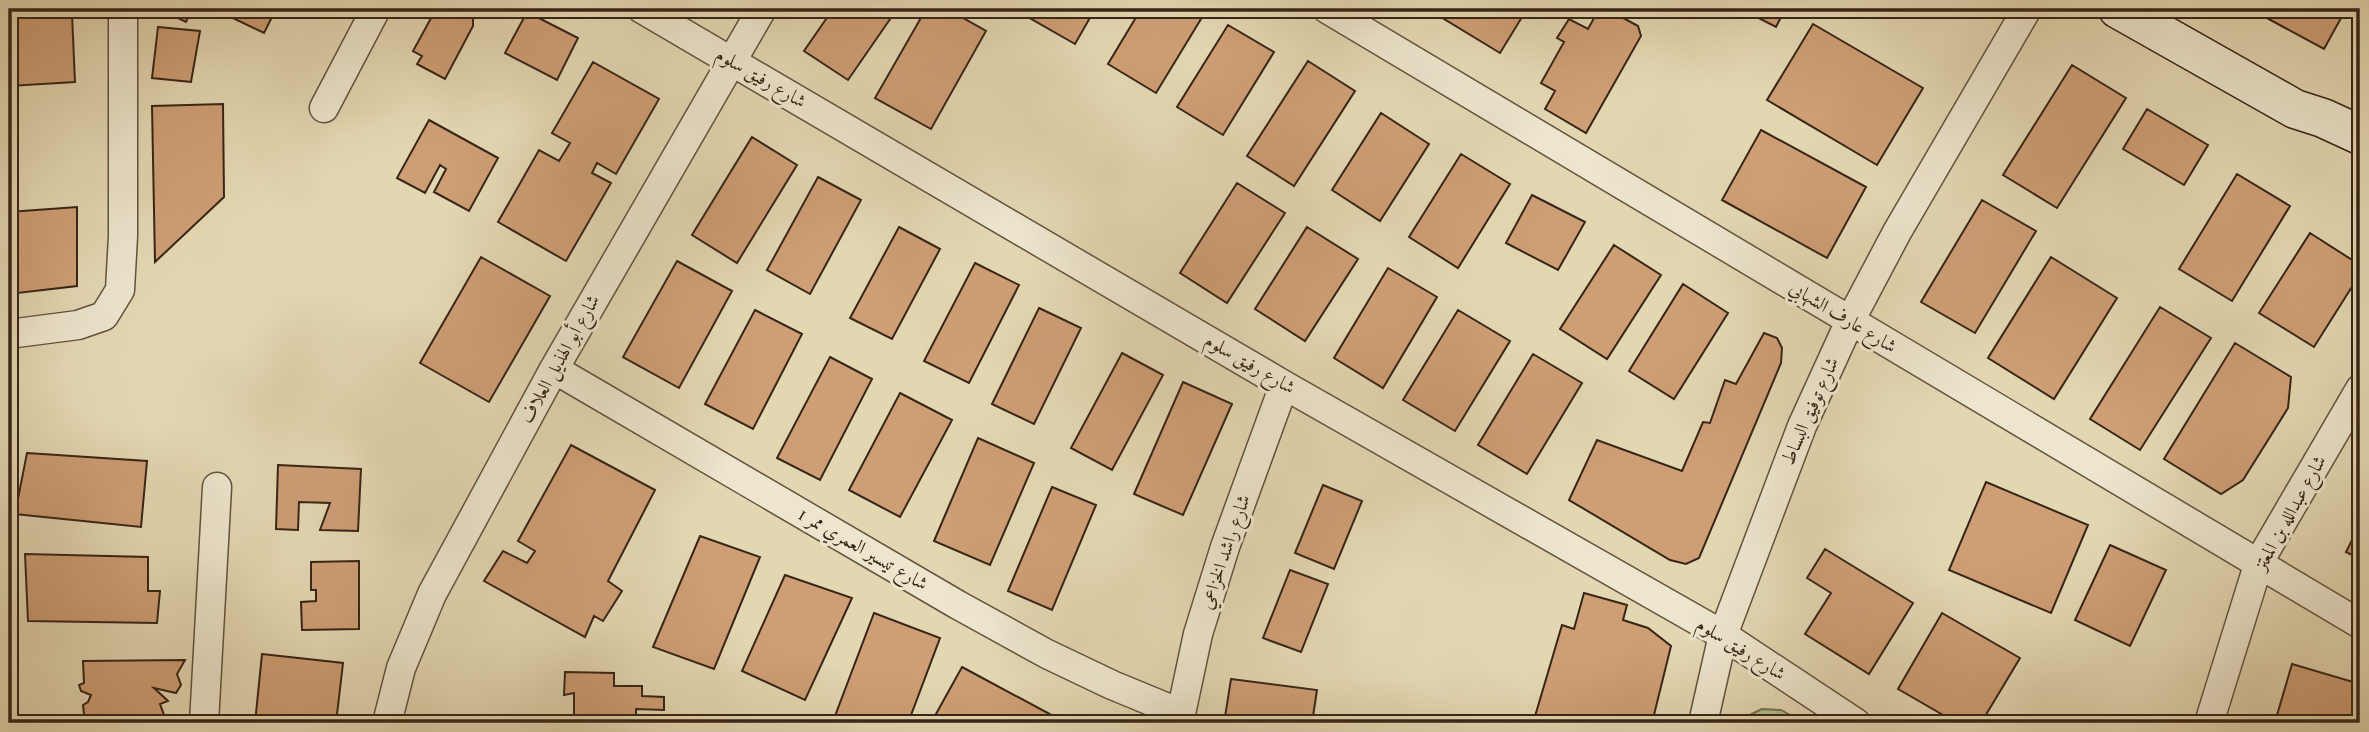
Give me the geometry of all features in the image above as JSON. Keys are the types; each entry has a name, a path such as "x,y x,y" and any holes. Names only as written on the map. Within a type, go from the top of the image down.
{"street":[{"path":"9,334 78,325 104,316 120,290 123,236 122,9"},
{"path":"324,108 376,9"},
{"name":"شارع رفيق سلوم","path":"642,9 1284,384 1723,635 1856,723"},
{"name":"شارع أبو الهذيل العلاف","path":"387,723 401,668 432,593 554,369 762,9"},
{"name":"شارع عارف الشهابي","path":"1327,9 2360,624"},
{"name":"شارع توفيق البساط","path":"1703,723 1723,635 1802,426 1850,321 1897,232 2027,9"},
{"path":"2118,9 2295,109 2360,135"},
{"path":"2295,109 2326,140 2360,163"},
{"name":"شارع تيسير العمري ممر 1","path":"554,369 958,605 1048,654 1180,718"},
{"name":"شارع راشد الخزاعي","path":"1180,718 1198,634 1225,547 1284,384"},
{"name":"شارع عبدالله بن المعتز","path":"2209,723 2259,562 2360,389"},
{"path":"204,723 217,487"}],"green space":[{"path":"1762,709 1781,710 1804,723 1740,723 1741,719"}],"building":[{"path":"159,9 192,9 186,22"},
{"path":"214,9 276,9 264,33"},
{"path":"436,9 473,9 473,26 445,79 417,64 422,56 413,51"},
{"path":"833,9 897,9 848,80 804,51"},
{"path":"926,9 947,9 986,31 931,129 875,98"},
{"path":"1032,9 1095,9 1075,44 1028,17"},
{"path":"1141,9 1196,9 1204,14 1156,93 1108,64"},
{"path":"1527,9 1500,53 1431,11"},
{"path":"1599,9 1607,9 1638,26 1641,36 1586,133 1545,109 1555,91 1541,83 1564,42 1557,38 1569,19 1588,29"},
{"path":"1741,9 1785,9 1776,27"},
{"path":"2253,9 2346,9 2324,49"},
{"path":"527,12 578,38 557,80 505,53"},
{"path":"72,14 75,82 9,86 9,18"},
{"path":"1813,24 1923,88 1877,165 1767,100"},
{"path":"1228,25 1274,52 1223,135 1177,107"},
{"path":"158,27 200,31 191,82 152,78"},
{"path":"1308,61 1355,91 1294,186 1247,156"},
{"path":"593,62 659,99 616,174 597,163 592,173 611,183 566,261 498,222 539,150 559,161 570,143 552,133"},
{"path":"2072,65 2126,98 2057,208 2003,175"},
{"path":"223,104 224,197 155,262 152,106"},
{"path":"2147,109 2208,145 2184,185 2123,149"},
{"path":"1381,113 1429,144 1380,221 1332,190"},
{"path":"429,120 498,158 469,211 434,192 446,169 440,165 425,193 397,178"},
{"path":"1761,130 1866,187 1827,258 1722,200"},
{"path":"752,137 797,165 737,263 692,235"},
{"path":"1461,154 1510,184 1458,268 1409,237"},
{"path":"2237,174 2290,206 2232,301 2179,269"},
{"path":"818,177 861,200 810,294 767,270"},
{"path":"1237,183 1285,213 1227,303 1180,273"},
{"path":"1532,195 1585,222 1558,270 1506,243"},
{"path":"1982,200 2036,231 1975,333 1921,302"},
{"path":"77,207 77,286 9,294 9,212"},
{"path":"899,227 940,249 892,339 850,318"},
{"path":"1307,227 1358,259 1305,341 1255,309"},
{"path":"2310,233 2360,265 2360,274 2314,347 2259,313"},
{"path":"1614,245 1661,275 1607,359 1560,329"},
{"path":"481,257 550,296 489,402 420,363"},
{"path":"2051,257 2117,298 2054,399 1988,358"},
{"path":"677,261 732,291 679,388 623,357"},
{"path":"975,263 1019,285 969,383 924,361"},
{"path":"1388,268 1437,297 1383,388 1334,358"},
{"path":"1683,284 1728,313 1674,399 1629,371"},
{"path":"2160,307 2211,338 2140,450 2090,419"},
{"path":"1039,308 1081,328 1034,424 992,404"},
{"path":"755,310 802,334 753,429 705,404"},
{"path":"1458,310 1510,341 1455,431 1403,400"},
{"path":"1764,333 1777,338 1782,348 1781,363 1699,558 1686,564 1670,560 1569,500 1597,440 1682,471 1703,422 1710,423 1725,380 1736,384"},
{"path":"2235,343 2291,377 2288,408 2243,480 2221,494 2164,459"},
{"path":"1122,353 1163,375 1112,470 1071,448"},
{"path":"1533,354 1582,383 1527,474 1478,445"},
{"path":"830,357 872,379 820,480 777,458"},
{"path":"1183,382 1232,404 1183,515 1134,494"},
{"path":"900,393 952,420 900,517 849,490"},
{"path":"978,438 1034,463 990,565 934,541"},
{"path":"571,445 655,490 608,581 622,591 603,621 594,616 585,637 484,581 503,551 527,563 535,551 518,541"},
{"path":"27,453 147,461 141,527 15,514"},
{"path":"278,465 361,469 358,531 320,530 330,503 299,502 298,530 276,529"},
{"path":"1986,482 2088,525 2051,613 1949,570"},
{"path":"1323,485 1362,501 1334,569 1295,553"},
{"path":"1052,487 1096,505 1052,610 1008,591"},
{"path":"2360,524 2360,559 2346,552"},
{"path":"700,536 760,557 714,669 653,647"},
{"path":"2110,545 2166,570 2130,646 2075,620"},
{"path":"1825,549 1913,603 1869,674 1805,634 1831,593 1807,578"},
{"path":"25,554 148,557 148,591 160,591 157,623 28,621"},
{"path":"359,561 359,629 302,630 301,602 316,601 316,590 311,590 311,562"},
{"path":"1290,570 1328,584 1301,652 1263,638"},
{"path":"785,575 852,598 805,700 742,671"},
{"path":"1584,593 1627,605 1623,620 1648,628 1671,646 1652,723 1533,723 1562,625 1574,629"},
{"path":"874,613 940,638 908,723 855,723 835,716"},
{"path":"1942,613 2020,658 1981,723 1957,723 1898,689"},
{"path":"262,654 343,663 336,723 255,723"},
{"path":"185,660 177,674 181,685 176,693 154,688 168,701 160,704 167,723 85,723 83,705 91,695 81,691 79,685 84,683 83,661"},
{"path":"2292,664 2360,684 2360,723 2275,722"},
{"path":"962,667 1057,718 1054,723 931,723"},
{"path":"565,672 614,673 614,686 642,686 642,696 664,697 664,710 636,709 636,723 574,723 574,693 564,695"},
{"path":"1231,679 1317,690 1312,723 1224,723"}]}
